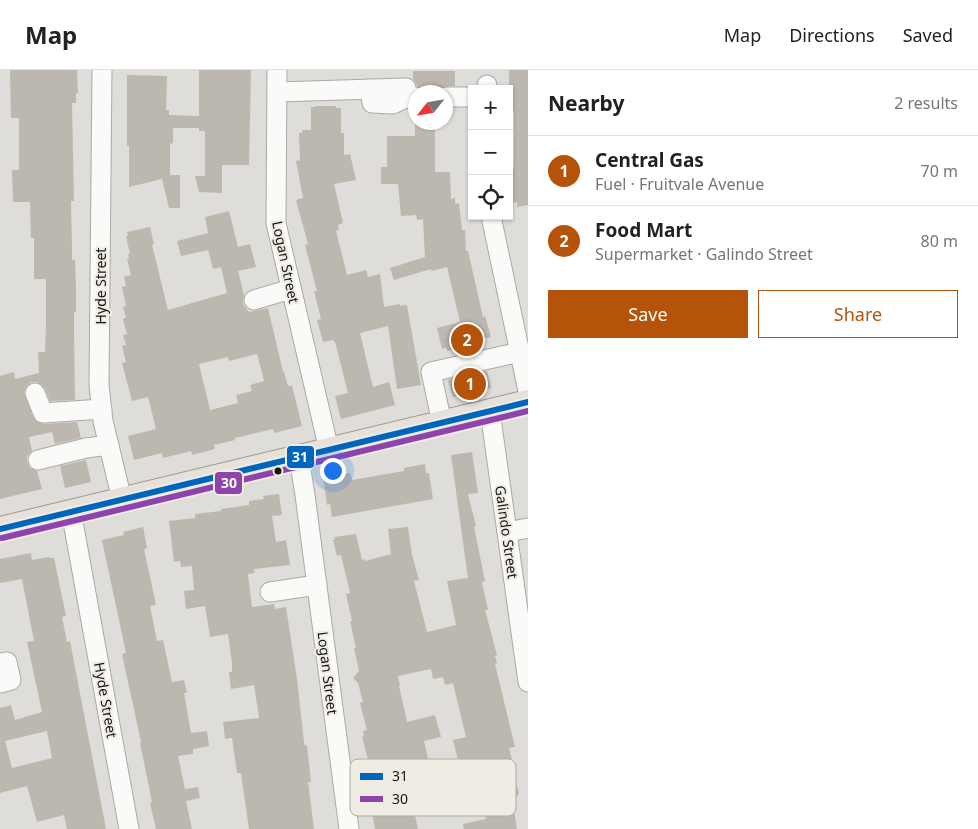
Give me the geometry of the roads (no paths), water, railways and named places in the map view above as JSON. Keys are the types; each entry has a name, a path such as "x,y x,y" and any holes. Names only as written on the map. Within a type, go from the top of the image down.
{"main road":[{"path":"0,529 528,402"}],"street":[{"name":"Hyde Street","path":"102,70 99,385 109,445 122,500"},
{"name":"Logan Street","path":"277,70 276,223 329,450"},
{"path":"277,92 370,89 372,104 393,104 408,98"},
{"path":"453,97 468,97"},
{"path":"492,220 528,391"},
{"path":"254,300 291,289"},
{"path":"442,423 432,372 520,352"},
{"path":"35,393 43,413 102,409"},
{"name":"Galindo Street","path":"490,411 528,682"},
{"path":"38,460 109,445"},
{"name":"Logan Street","path":"299,458 348,829"},
{"name":"Hyde Street","path":"71,511 129,829"},
{"path":"507,532 528,528"},
{"path":"270,592 317,585"},
{"path":"0,663 7,662 11,680 0,683"}],"place":[{"name":"Food Mart","path":"467,340"},
{"name":"Central Gas","path":"470,384"}]}
